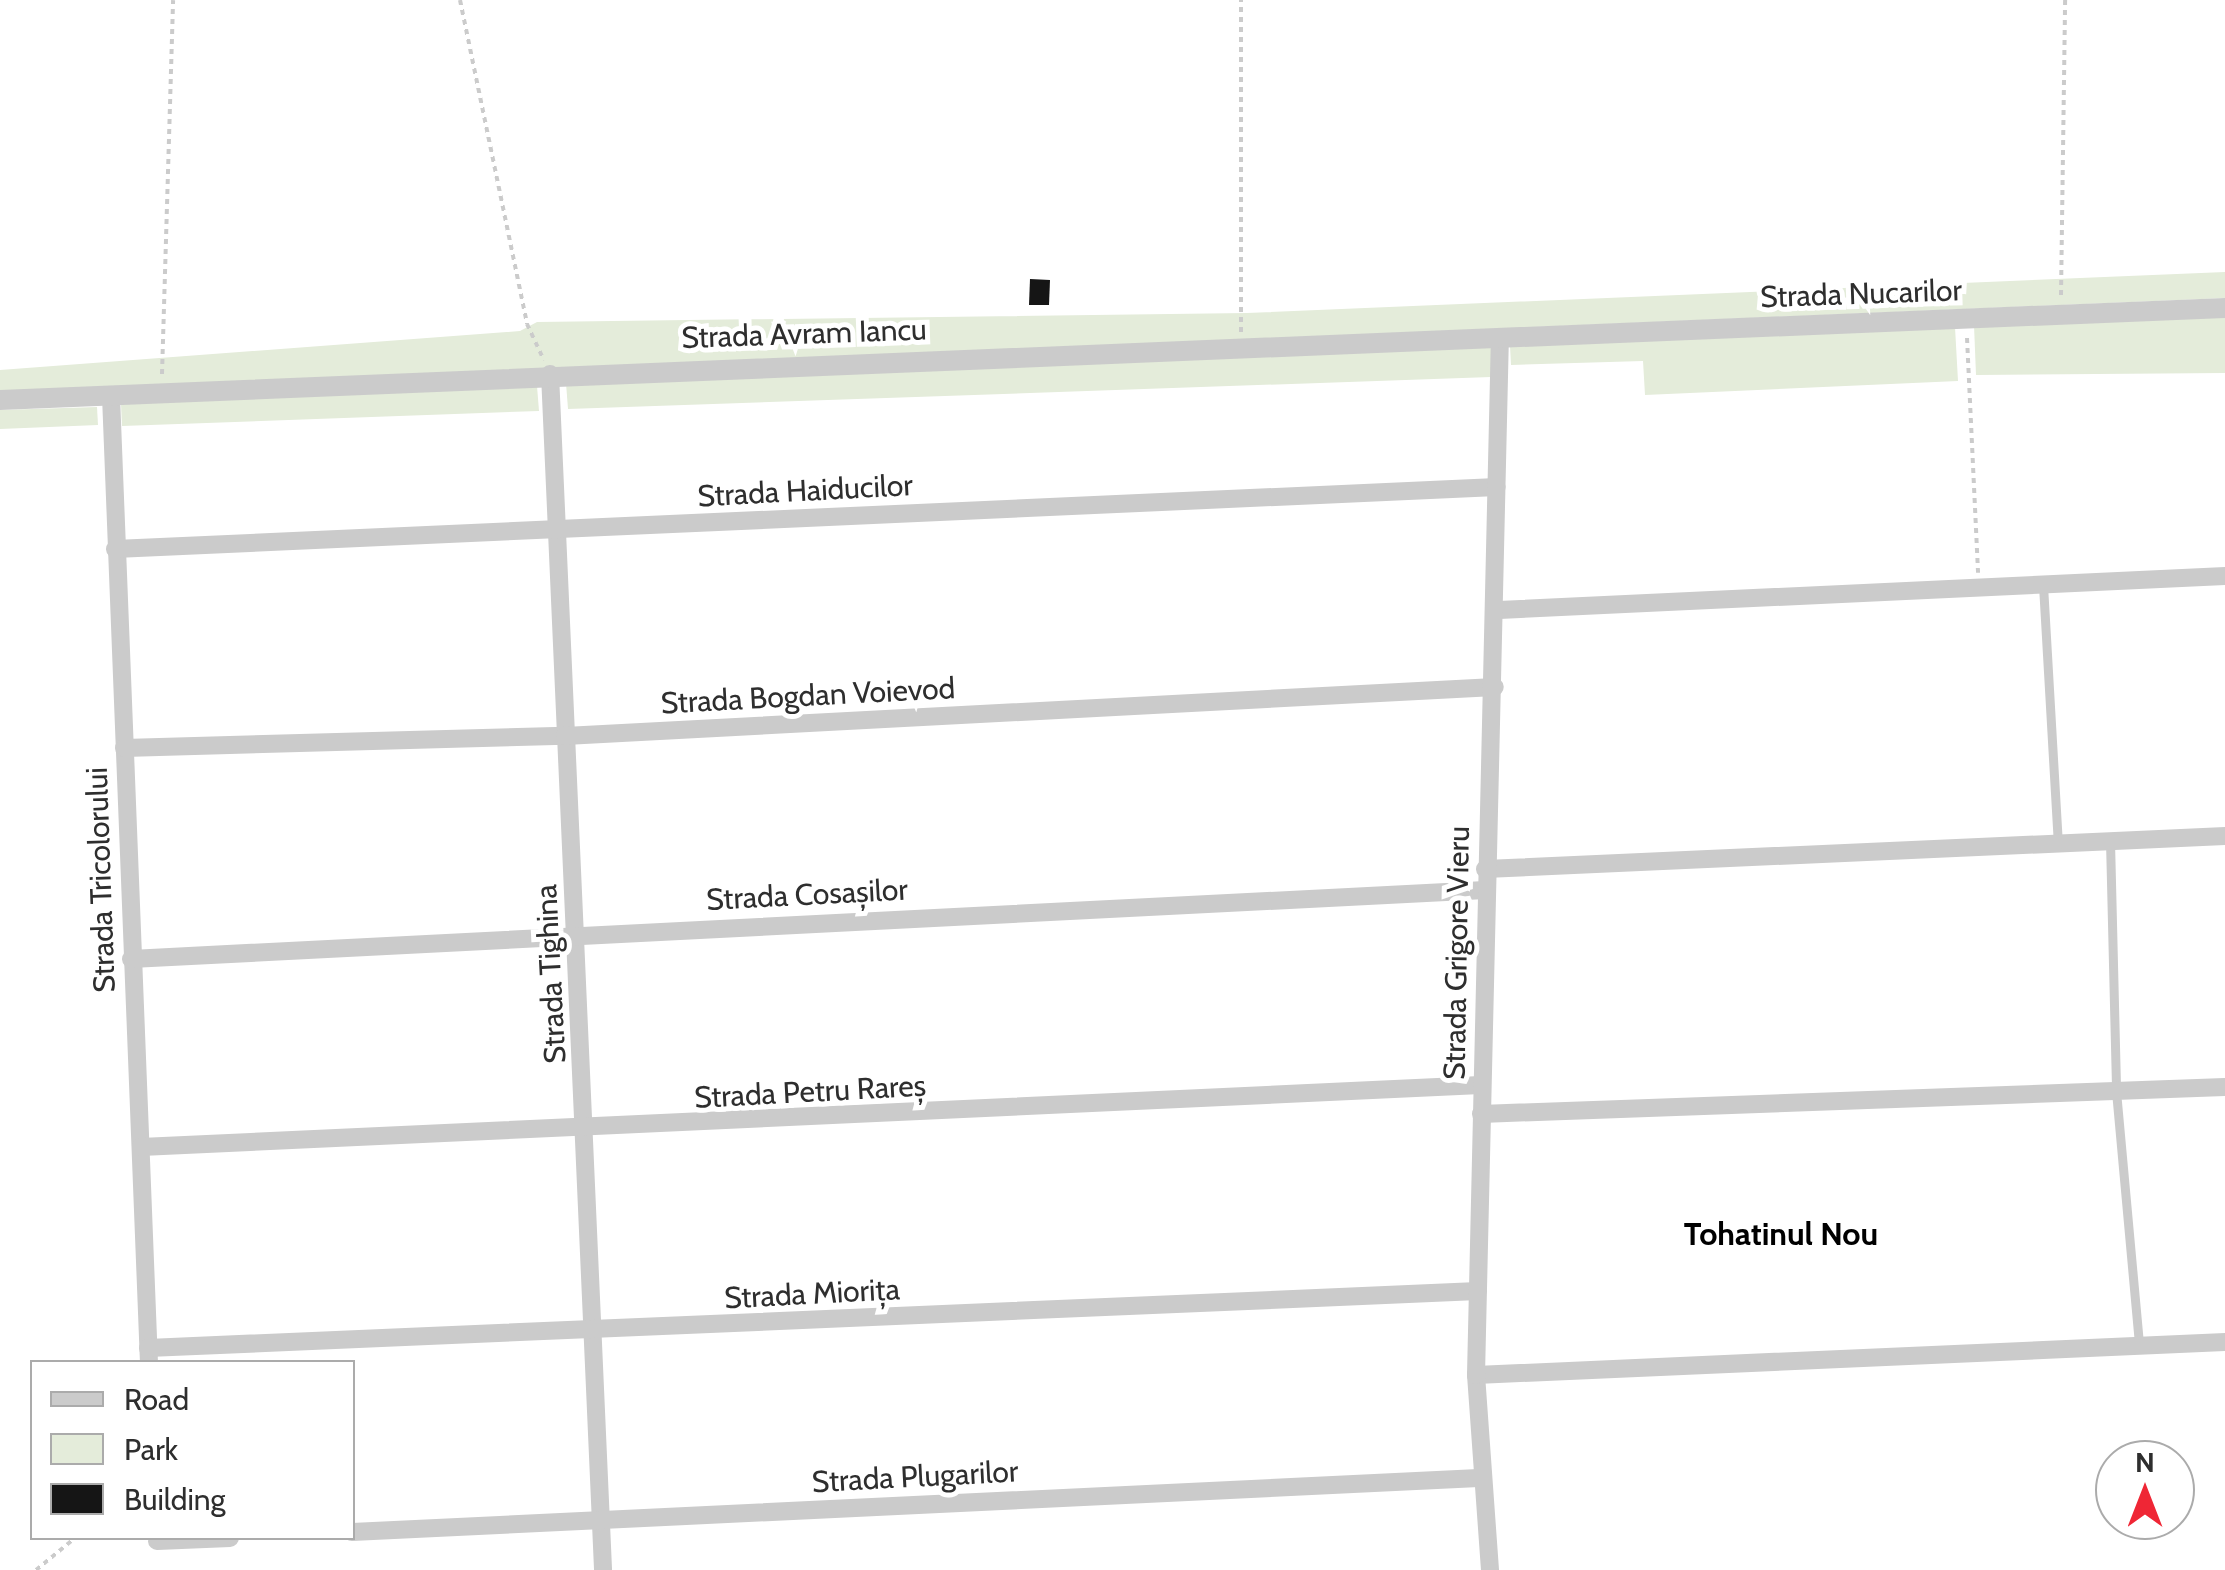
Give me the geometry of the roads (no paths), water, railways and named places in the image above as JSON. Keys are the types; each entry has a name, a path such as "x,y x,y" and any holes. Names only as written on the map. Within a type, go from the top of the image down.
{"street":[{"name":"Strada Nucarilor","path":"1500,338 2225,308"},
{"name":"Strada Avram Iancu","path":"0,400 550,374 1500,338"},
{"name":"Strada Grigore Vieru","path":"1490,1570 1479,1478 1476,1375 1485,869 1499,610 1500,338"},
{"name":"Strada Tighina","path":"550,374 565,736 588,1131 603,1570"},
{"name":"Strada Tricolorului","path":"112,396 148,1355"},
{"name":"Strada Haiducilor","path":"116,549 1497,487"},
{"path":"1499,610 2225,576"},
{"name":"Strada Bogdan Voievod","path":"124,748 565,736 1495,688"},
{"path":"1485,869 2225,836"},
{"name":"Strada Cosașilor","path":"132,959 1485,890"},
{"name":"Strada Petru Rareș","path":"141,1148 588,1131 1481,1085"},
{"path":"1480,1114 2225,1087"},
{"name":"Strada Miorița","path":"148,1355 1478,1291"},
{"path":"1476,1375 2225,1342"},
{"name":"Strada Plugarilor","path":"355,1532 1479,1478"},
{"path":"157,1541 181,1540"}],"lane":[{"path":"2044,584 2058,844"},
{"path":"2110,841 2116,1091 2138,1346"}],"district":[{"name":"Tohatinul Nou","path":"1781,1234"}]}
